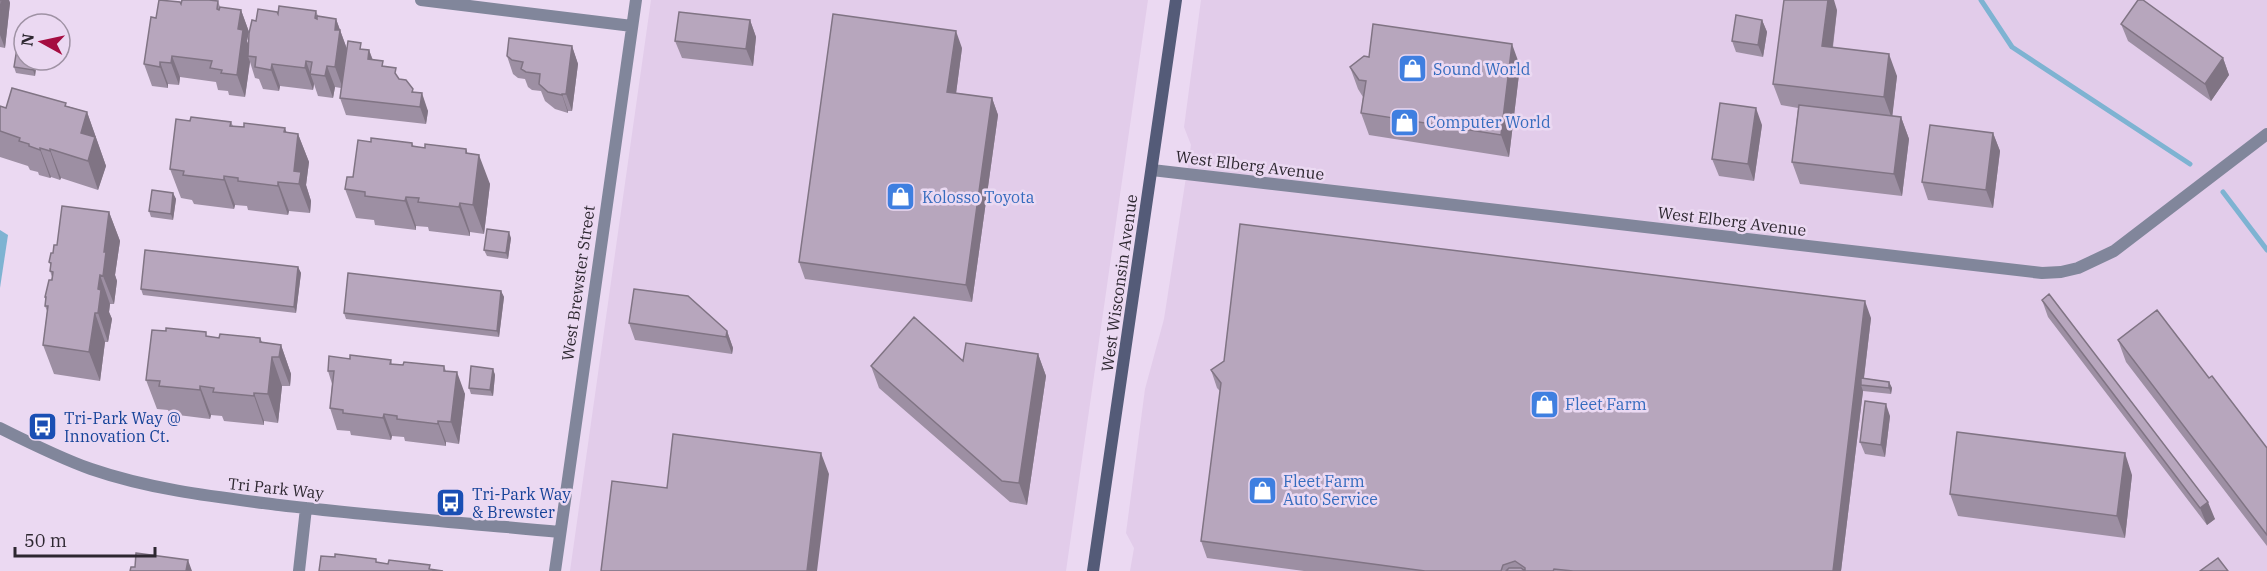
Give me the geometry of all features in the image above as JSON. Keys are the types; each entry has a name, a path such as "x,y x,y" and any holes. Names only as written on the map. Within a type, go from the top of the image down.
{"main road":[{"name":"West Wisconsin Avenue","path":"1093,571 1176,0"}],"street":[{"path":"421,0 632,26"},
{"name":"West Brewster Street","path":"555,571 636,0"},
{"name":"West Elberg Avenue","path":"1152,170 2042,273 2078,268 2114,251 2267,134"},
{"name":"Tri Park Way","path":"0,428 47,452 92,469 148,485 198,495 306,508 560,532"},
{"path":"299,571 306,508"}],"shaded area":[{"path":"651,0 1148,0 1066,571 570,571"},
{"path":"1201,0 2267,0 2267,571 1130,571 1134,548 1126,533 1145,389 1164,319 1191,145 1184,127"}],"water":[{"path":"0,230 8,235 0,288"}],"building":[{"path":"159,0 181,4 182,0 218,1 217,9 219,10 220,7 241,10 238,29 243,30 237,75 221,73 222,70 210,68 212,61 172,56 171,63 160,62 160,67 144,64 151,17 156,18"},
{"path":"1784,0 1828,0 1822,46 1889,54 1884,97 1773,84"},
{"path":"2138,0 2143,0 2223,58 2205,84 2121,24"},
{"path":"279,6 316,11 315,18 317,19 317,16 336,19 335,30 340,30 335,67 327,66 325,76 310,74 312,62 306,61 305,68 272,64 271,70 255,67 256,57 248,56 252,20 256,21 258,9 278,14"},
{"path":"679,12 750,20 746,49 675,41"},
{"name":"Kolosso Toyota","path":"833,14 956,31 947,92 992,98 966,285 799,262"},
{"path":"1736,15 1762,20 1758,45 1732,41"},
{"path":"1373,24 1512,44 1501,135 1361,113 1366,81 1359,80 1350,67 1364,56 1369,57"},
{"path":"509,38 572,46 566,94 548,92 539,84 540,74 526,72 521,69 523,62 512,60 507,56"},
{"path":"348,41 361,43 360,49 369,50 368,59 383,61 382,66 396,68 395,73 399,79 406,80 413,89 412,92 422,93 420,107 340,98"},
{"path":"12,88 66,103 65,106 87,112 81,133 95,137 88,161 50,149 50,151 40,148 40,150 19,141 20,138 0,131 0,106 6,108"},
{"path":"1720,103 1756,108 1748,164 1712,159"},
{"path":"1799,105 1901,117 1894,174 1792,162"},
{"path":"191,117 231,122 230,126 244,127 244,123 285,128 284,132 298,134 294,171 301,172 299,184 278,182 278,186 238,181 238,178 224,176 224,180 183,175 184,171 170,169 176,119 190,121"},
{"path":"1930,125 1993,133 1986,190 1922,182"},
{"path":"371,138 412,143 412,146 425,148 425,144 466,149 466,153 479,155 473,205 460,203 459,207 418,202 419,198 406,197 405,201 365,196 365,192 345,189 347,177 353,177 358,140 371,142"},
{"path":"152,190 173,193 171,214 149,211"},
{"path":"62,206 109,212 103,276 100,275 98,289 101,290 98,313 95,313 89,352 43,345 48,306 45,306 45,297 53,272 50,271 51,263 49,262 54,245 57,245"},
{"name":"Fleet Farm","path":"1240,224 1865,301 1833,571 1573,571 1554,569 1553,571 1525,571 1525,568 1515,561 1503,565 1501,571 1425,571 1201,541 1221,383 1211,370 1224,361"},
{"path":"487,229 509,232 506,253 484,250"},
{"path":"145,250 298,267 294,307 141,289"},
{"path":"348,273 501,291 497,331 344,313"},
{"path":"634,289 688,296 727,331 726,337 629,323"},
{"path":"2049,294 2208,502 2200,508 2042,300"},
{"path":"2157,310 2209,378 2212,376 2267,448 2267,535 2118,340"},
{"path":"914,317 963,361 966,343 1038,354 1019,483 1002,481 871,366"},
{"path":"166,328 206,332 206,336 219,338 220,334 260,338 260,342 281,345 279,357 272,357 268,394 254,393 254,396 213,392 214,388 200,386 200,390 159,386 160,381 146,380 152,330 166,331"},
{"path":"350,355 391,360 390,364 403,365 404,362 444,366 444,371 457,372 451,422 438,421 438,424 397,419 397,416 384,414 383,418 343,413 343,410 330,408 334,371 328,371 329,356 350,359"},
{"path":"471,366 493,369 490,390 469,388"},
{"path":"1861,378 1889,382 1889,388 1861,385"},
{"path":"1865,401 1886,404 1881,445 1860,442"},
{"path":"1957,432 2125,453 2117,516 1950,494"},
{"path":"673,434 821,453 807,571 601,571 612,481 667,488"},
{"path":"136,553 188,560 186,571 130,571 131,567 135,567"},
{"path":"335,554 376,559 376,562 388,564 389,560 430,565 429,569 443,571 319,571 321,556 335,557"},
{"path":"2218,558 2228,571 2200,571"},
{"path":"1509,568 1521,568 1525,571 1506,571"}],"waterway":[{"path":"1981,0 2012,47 2190,164"},
{"path":"2223,192 2267,250"}],"place":[{"name":"Sound World","path":"1412,69"},
{"name":"Computer World","path":"1405,122"},
{"name":"Kolosso Toyota","path":"901,197"},
{"name":"Fleet Farm","path":"1544,404"},
{"name":"Tri-Park Way @ Innovation Ct.","path":"43,427"},
{"name":"Fleet Farm Auto Service","path":"1262,490"},
{"name":"Tri-Park Way & Brewster","path":"451,503"}]}
